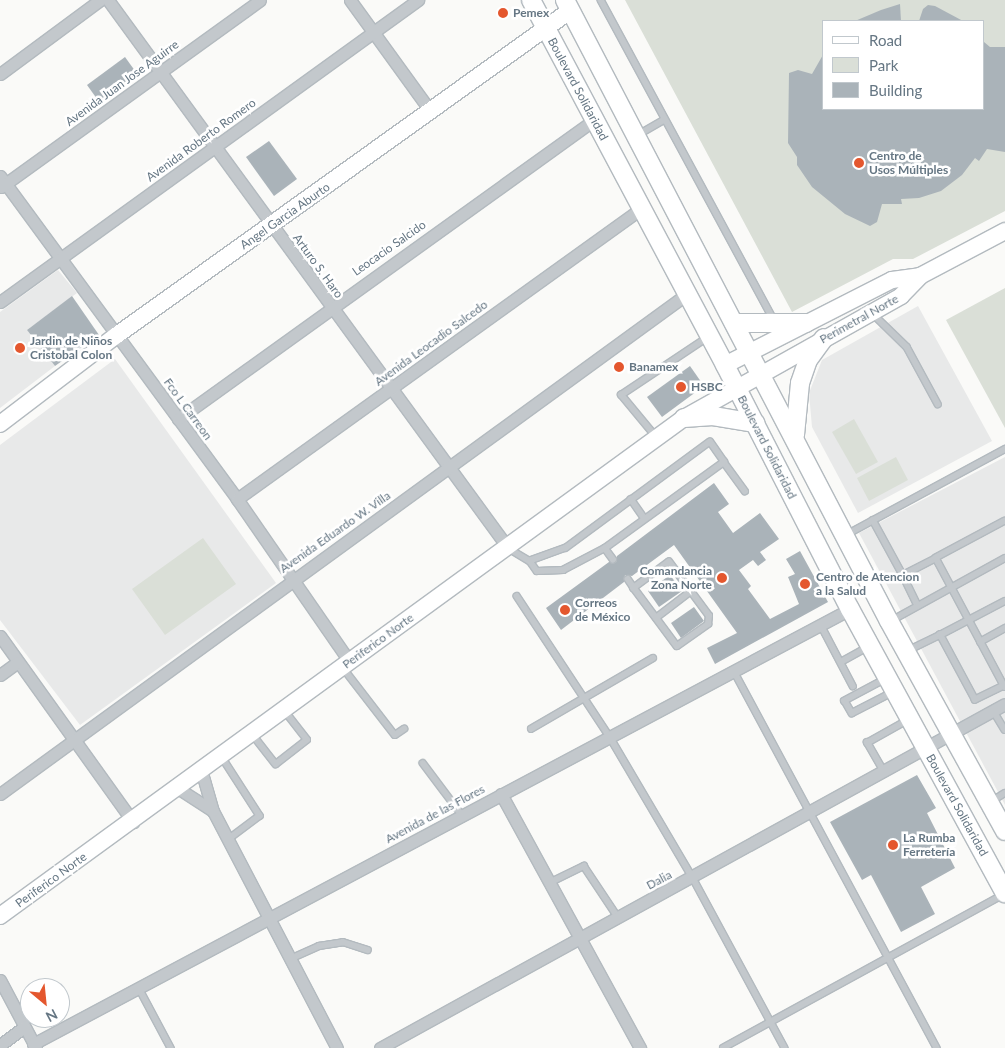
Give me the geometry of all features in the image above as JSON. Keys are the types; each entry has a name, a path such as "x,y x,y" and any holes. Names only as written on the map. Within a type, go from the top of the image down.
{"main road":[{"name":"Boulevard Solidaridad","path":"531,0 725,365 850,609 1005,893"},
{"path":"568,5 638,135 889,621 1005,831"},
{"path":"734,322 806,323"},
{"path":"793,433 800,383 808,360 824,338"},
{"path":"684,418 713,416 755,423"},
{"path":"764,441 793,433"}],"street":[{"path":"0,74 100,0"},
{"name":"Arturo S. Haro","path":"108,0 448,469 508,548"},
{"name":"Avenida Juan Jose Aguirre","path":"2,183 260,0"},
{"path":"350,0 431,112"},
{"name":"Avenida Roberto Romero","path":"0,302 418,0"},
{"name":"Angel Garcia Aburto","path":"0,424 117,336 546,28 568,5"},
{"name":"Leocacio Salcido","path":"178,418 331,306 594,120"},
{"name":"Fco L Carreon","path":"2,183 61,258 237,500 293,580 346,665"},
{"name":"Avenida Leocadio Salcedo","path":"237,500 641,209"},
{"name":"Perimetral Norte","path":"762,375 824,338 901,296 920,276 1005,231"},
{"path":"725,365 892,280 920,276"},
{"name":"Avenida Eduardo W. Villa","path":"0,794 687,294"},
{"name":"Periferico Norte","path":"0,916 222,758 684,418 762,375"},
{"name":"Avenida de las Flores","path":"35,1046 139,988 850,609"},
{"path":"0,636 72,740 133,822"},
{"path":"0,675 18,662"},
{"name":"Dalia","path":"380,1048 693,878 1005,704"},
{"path":"202,772 213,811 337,1048"},
{"path":"179,789 213,811"},
{"path":"501,794 640,1048"},
{"path":"0,980 20,1019"},
{"path":"0,1045 23,1028"},
{"path":"25,1028 35,1046"}],"lane":[{"path":"601,0 664,120 777,324"},
{"path":"638,135 664,120"},
{"path":"871,313 907,347 938,404"},
{"path":"656,438 621,395 709,335"},
{"path":"530,561 566,548 710,442 745,491"},
{"path":"845,536 1005,449"},
{"path":"508,548 530,561 537,571 548,573 563,570 604,548 724,462"},
{"path":"632,499 645,519"},
{"path":"873,520 918,606"},
{"path":"903,575 1005,521"},
{"path":"604,548 613,559"},
{"path":"936,558 1005,686 975,700 940,635"},
{"path":"889,621 1005,558"},
{"path":"628,579 634,588 676,646 708,624 709,616 669,562 634,588"},
{"path":"656,618 691,591"},
{"path":"517,596 610,737 693,878 785,1048"},
{"path":"906,652 1005,601"},
{"path":"821,624 852,686"},
{"path":"980,642 1005,628"},
{"path":"841,662 870,646"},
{"path":"531,729 586,699 653,658"},
{"path":"346,665 395,735 404,729"},
{"path":"734,671 812,812 888,959 937,1048"},
{"path":"891,684 852,713 845,701 891,684"},
{"path":"993,710 1005,730"},
{"path":"253,734 276,764 307,740 284,711"},
{"path":"884,772 868,743 910,719"},
{"path":"222,758 260,816 228,840"},
{"path":"423,763 462,815"},
{"path":"989,802 1005,793"},
{"path":"549,883 584,866 618,918"},
{"path":"723,1048 1005,893"},
{"path":"290,959 319,946 343,942 368,950"},
{"path":"139,988 171,1048"}],"shaded area":[{"name":"Jardin de Niños Cristobal Colon","path":"58,270 77,293 27,330 55,366 0,408 0,312"},
{"path":"918,306 992,441 858,513 812,427 809,393 822,360"},
{"path":"115,359 276,583 80,725 0,620 0,445"},
{"path":"1005,457 1005,805 859,533"}],"green space":[{"name":"Centro de Usos Múltiples","path":"625,0 1005,0 1005,211 913,259 893,259 792,312"},
{"path":"1005,288 1005,428 946,320"},
{"path":"854,419 878,462 856,474 832,432"},
{"path":"896,457 908,480 869,501 857,478"},
{"path":"203,538 236,584 165,635 132,589"}],"building":[{"path":"900,4 901,20 857,20"},
{"path":"928,5 935,6 961,20 919,20 923,9"},
{"path":"985,43 990,47 1005,47 1005,152 987,149 979,161 975,158 962,175 941,191 919,198 901,199 902,204 882,204 877,222 870,226 845,214 812,187 797,165 797,157 788,143 789,73 798,70 812,74 822,56 822,110 985,110"},
{"path":"125,57 138,75 100,103 87,85"},
{"path":"269,141 297,179 274,196 246,157"},
{"path":"72,296 99,335 55,366 27,330"},
{"path":"690,366 704,386 662,417 647,397"},
{"path":"714,483 729,504 718,512 733,533 760,513 779,539 760,552 766,560 758,566 753,560 739,570 751,586 748,589 770,619 799,604 788,577 795,574 786,559 800,551 828,602 715,664 707,648 737,633 674,545 632,576 625,575 624,582 561,630 546,608 609,562 616,562 617,556"},
{"path":"670,575 682,591 659,607 648,591"},
{"path":"694,607 704,621 681,638 671,623"},
{"name":"La Rumba Ferretería","path":"917,775 936,808 927,813 955,868 921,887 935,914 901,932 871,875 862,880 830,822"}],"place":[{"name":"Pemex","path":"503,13"},
{"name":"Centro de Usos Múltiples","path":"859,163"},
{"name":"Jardin de Niños Cristobal Colon","path":"20,348"},
{"name":"Banamex","path":"619,367"},
{"name":"HSBC","path":"681,387"},
{"name":"Comandancia Zona Norte","path":"722,578"},
{"name":"Centro de Atencion a la Salud","path":"805,584"},
{"name":"Correos de México","path":"565,610"},
{"name":"La Rumba Ferretería","path":"893,845"}]}
